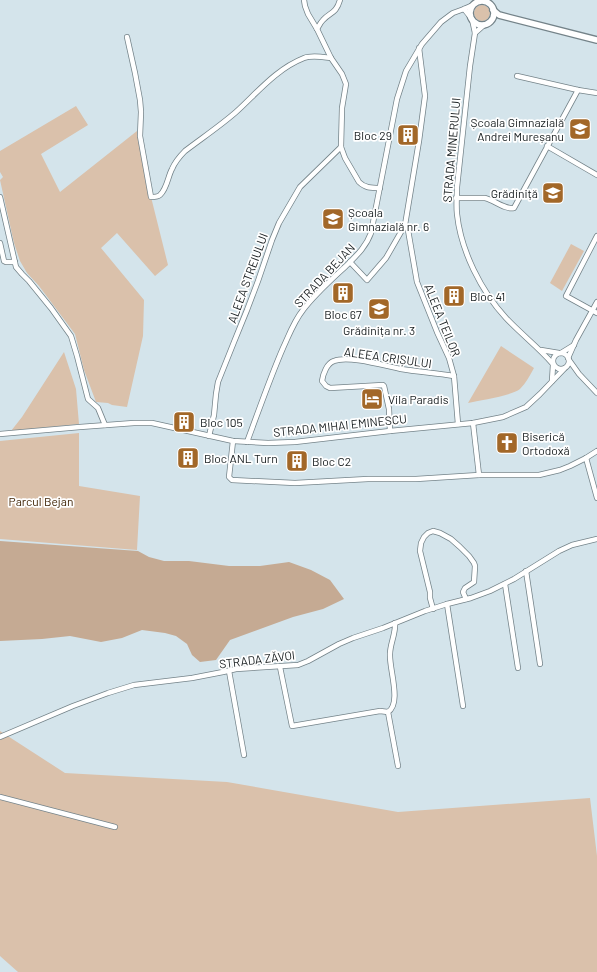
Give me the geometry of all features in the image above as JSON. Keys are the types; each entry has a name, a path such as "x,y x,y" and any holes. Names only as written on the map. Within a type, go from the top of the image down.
{"main road":[{"path":"500,15 488,23 480,25 472,19 470,13 471,9 476,3 486,2 500,15 597,40"},
{"path":"491,20 493,10"}],"street":[{"path":"304,0 308,14 331,58 342,74 346,84 342,108 341,147 345,158 362,185 366,187 380,188"},
{"path":"317,29 323,20 334,12 340,0"},
{"name":"STRADA BEJAN","path":"247,442 279,357 298,317 311,301 350,262 368,241 371,233 397,99 406,71 419,48 441,22 454,13 464,10 476,3"},
{"path":"464,10 472,19 475,33 484,25"},
{"name":"STRADA MINERULUI","path":"475,33 456,198 459,225 468,255 476,274 494,303 506,317 541,350 557,369 565,369 579,374"},
{"path":"127,37 136,73 141,112 140,136 151,197 159,196 161,194 172,168 178,158 185,151 235,113 274,75 293,63 305,58 316,56 331,58"},
{"name":"ALEEA TEILOR","path":"350,262 367,280 386,258 405,225 425,96 419,48"},
{"path":"517,76 597,93"},
{"path":"456,198 485,198 509,209 514,208 578,90"},
{"path":"547,146 597,174"},
{"name":"ALEEA STREIULUI","path":"209,436 214,415 218,382 256,288 279,223 300,187 341,147"},
{"path":"0,197 16,267 51,308 71,336 88,399 98,408 105,425"},
{"name":"ALEEA TEILOR","path":"405,225 408,230 417,282 449,358 454,376 458,424"},
{"path":"595,312 566,296 597,236"},
{"path":"0,243 4,261 15,262"},
{"path":"565,369 568,365 568,359 574,345 595,312 597,302"},
{"path":"552,381 553,358 556,354 574,345"},
{"path":"541,350 565,355 579,374 597,393"},
{"name":"ALEEA CRIȘULUI","path":"390,431 389,409 384,386 330,388 322,381 331,362 339,359 352,359 402,369 454,376"},
{"name":"STRADA MIHAI EMINESCU","path":"0,434 105,425 152,423 233,441 268,443 295,442 473,423 503,417 526,407 565,369"},
{"path":"473,423 479,476"},
{"path":"233,441 229,477 232,480 295,483 368,479 539,475 560,470 586,458 597,451"},
{"path":"586,458 597,498"},
{"path":"433,609 420,551 424,537 430,532 438,532 451,539 465,551 474,563 474,582 465,588 463,592 466,599"},
{"name":"STRADA ZĂVOI","path":"0,737 73,706 121,688 192,678 236,669 298,665 339,644 447,604 490,591 505,584 559,551 572,545 597,539"},
{"path":"526,571 540,664"},
{"path":"505,584 518,668"},
{"path":"447,604 463,706"},
{"path":"280,667 292,726 373,712 388,712 392,709 395,694 390,647 396,628 395,624"},
{"path":"229,671 244,755"},
{"path":"388,712 398,766"},
{"path":"0,797 115,827"}],"green space":[{"path":"479,5 485,5 490,10 488,19 485,21 479,21 474,16 474,10"},
{"path":"76,106 88,125 41,154 60,192 137,131 151,197 168,265 155,276 117,233 101,248 144,300 143,336 127,407 96,402 84,370 75,334 39,286 27,273 20,261 14,243 0,180 3,177 0,172 0,151"},
{"path":"571,244 584,251 562,291 550,283"},
{"path":"501,346 534,368 520,389 503,396 468,403"},
{"path":"64,352 76,389 79,424 11,431 22,417"},
{"name":"Parcul Bejan","path":"79,433 79,486 140,496 137,550 0,539 0,441"},
{"path":"0,731 65,773 227,782 398,812 590,798 597,856 597,972 18,972 0,956"}],"shaded area":[{"path":"0,541 138,551 149,557 164,561 189,561 229,566 260,566 289,562 311,570 330,580 344,599 323,609 293,617 230,640 216,660 200,662 192,655 187,644 176,636 142,630 122,638 101,642 70,636 0,641"}],"place":[{"name":"Școala Gimnazială Andrei Mureșanu","path":"580,129"},
{"name":"Bloc 29","path":"408,135"},
{"name":"Grădiniță","path":"553,193"},
{"name":"Școala Gimnazială nr. 6","path":"333,219"},
{"name":"Bloc 67","path":"343,293"},
{"name":"Bloc 41","path":"454,296"},
{"name":"Grădinița nr. 3","path":"379,309"},
{"name":"Vila Paradis","path":"372,399"},
{"name":"Bloc 105","path":"184,422"},
{"name":"Biserică Ortodoxă","path":"507,443"},
{"name":"Bloc ANL Turn","path":"188,458"},
{"name":"Bloc C2","path":"297,461"}]}
